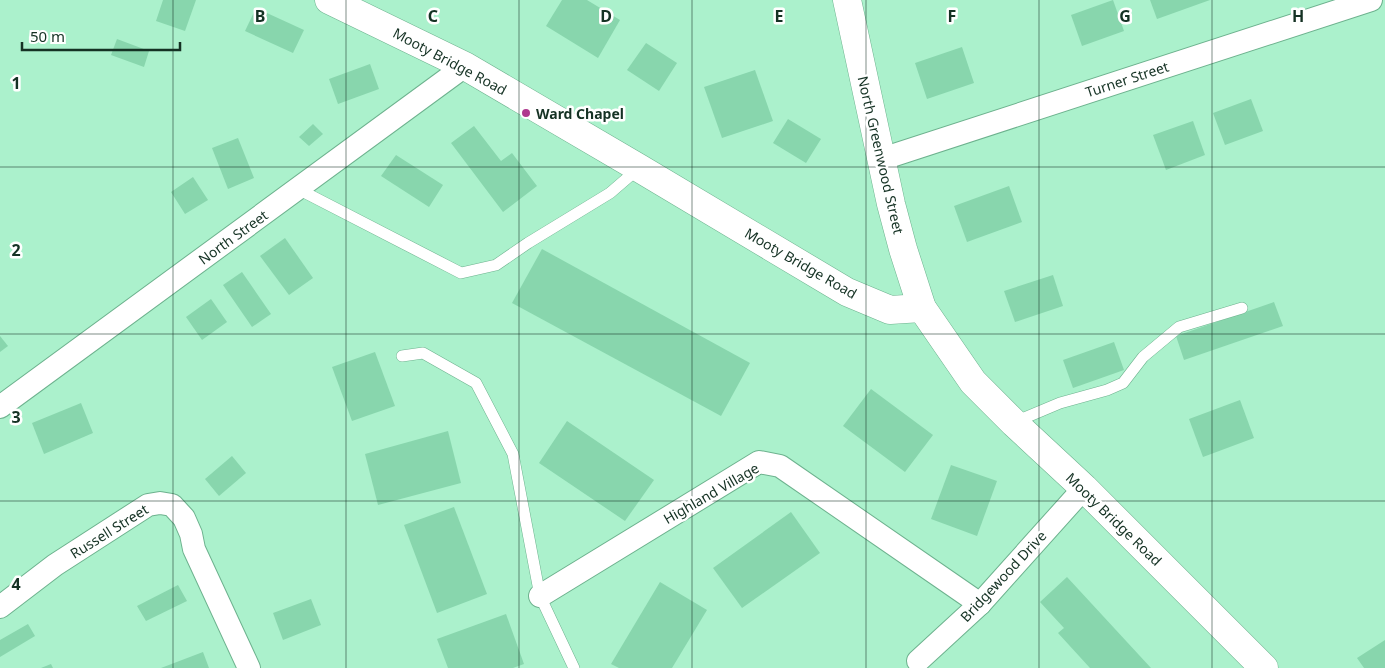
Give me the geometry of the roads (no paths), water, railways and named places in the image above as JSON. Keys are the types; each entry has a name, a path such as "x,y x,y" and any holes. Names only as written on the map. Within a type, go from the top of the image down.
{"main road":[{"name":"Mooty Bridge Road","path":"329,0 465,66 847,292 890,310 922,308 973,382 1084,488 1264,668"},
{"name":"North Greenwood Street","path":"846,0 903,249 922,308"}],"street":[{"name":"Turner Street","path":"882,159 1371,0"},
{"name":"North Street","path":"0,408 465,66"},
{"name":"Highland Village","path":"540,596 759,462 780,466 980,604"},
{"name":"Bridgewood Drive","path":"918,661 980,604 1084,488"},
{"name":"Russell Street","path":"0,607 55,565 148,505 160,502 172,505 184,518 191,534 194,549 249,668"}],"lane":[{"path":"298,189 461,273 496,265 528,243 610,193 639,168"},
{"path":"1014,422 1060,403 1107,390 1124,383 1143,357 1179,327 1242,308"},
{"path":"402,356 423,353 476,384 513,454 540,596 574,668"}],"place":[{"name":"Ward Chapel","path":"526,113"}]}
